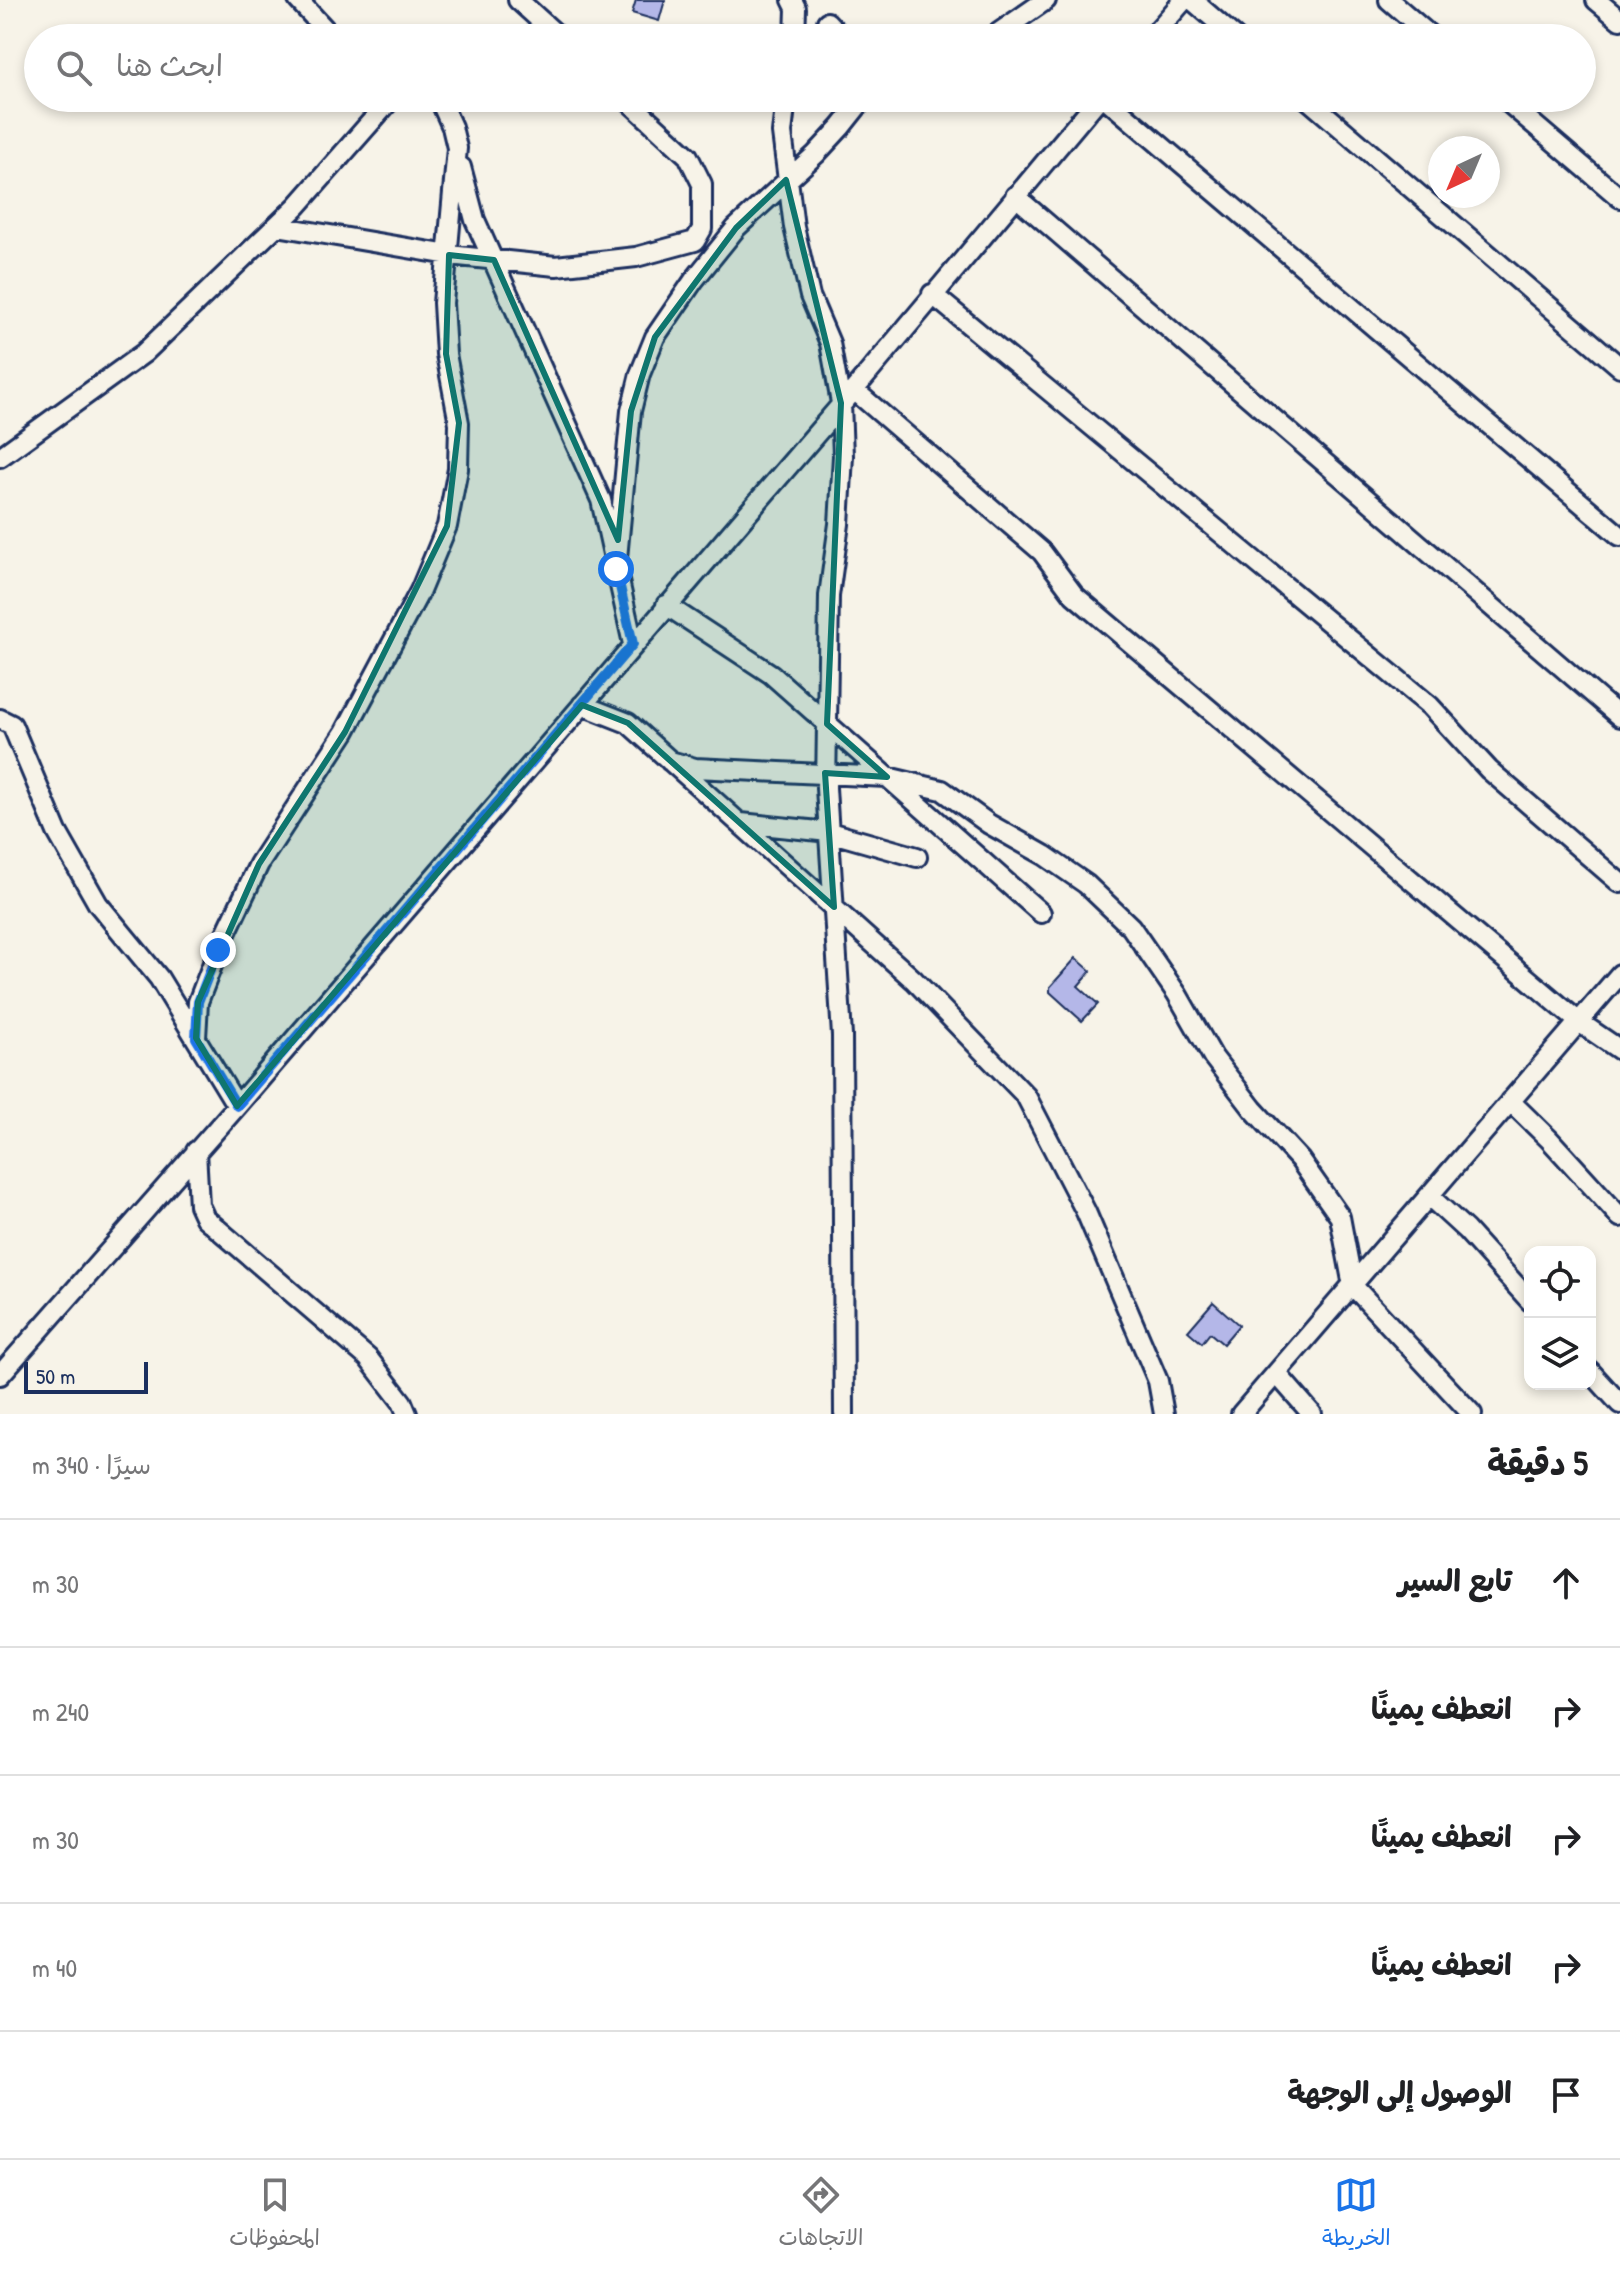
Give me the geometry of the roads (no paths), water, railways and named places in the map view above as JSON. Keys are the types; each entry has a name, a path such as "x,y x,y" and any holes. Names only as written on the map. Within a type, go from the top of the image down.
{"street":[{"path":"298,0 320,24"},
{"path":"518,0 545,24"},
{"path":"792,0 796,8 795,24"},
{"path":"1011,24 1046,0"},
{"path":"1163,24 1184,0"},
{"path":"1192,0 1220,24"},
{"path":"1389,0 1417,24"},
{"path":"1596,0 1620,20"},
{"path":"0,457 144,353 277,226 379,112"},
{"path":"445,112 452,127 475,220 601,500 633,644"},
{"path":"277,226 449,255 556,266 636,257 695,241 702,229 702,184 688,156 640,112"},
{"path":"784,112 782,133 794,227 810,296 848,396 839,524 829,596 826,773 842,1036 844,1414"},
{"path":"616,569 631,411 640,374 655,337 694,280 736,228 833,136 853,112"},
{"path":"0,1375 237,1106 1090,112"},
{"path":"1119,112 1620,536"},
{"path":"1322,112 1620,367"},
{"path":"1519,112 1620,198"},
{"path":"196,1038 198,1002 218,950 259,864 345,732 420,591 447,526 458,469 459,423 446,354 443,303 457,148"},
{"path":"1015,196 1620,717"},
{"path":"932,294 1430,706 1489,770 1620,883"},
{"path":"848,396 1042,552 1074,595 1579,1022 1620,1050"},
{"path":"666,605 771,674 1041,913"},
{"path":"582,705 628,723 914,980 1026,1096 1092,1226 1158,1381 1164,1414"},
{"path":"0,719 12,725 57,832 98,904 159,978 237,1106"},
{"path":"670,761 695,768 887,777 942,790 989,824 1044,855 1086,884 1131,927 1177,994 1213,1057 1253,1109 1300,1160 1340,1217 1353,1286 1472,1414"},
{"path":"741,823 829,832 917,857"},
{"path":"1241,1414 1620,974"},
{"path":"1510,1101 1620,1217"},
{"path":"196,1151 199,1205 205,1218 368,1358 402,1402 407,1414"},
{"path":"1429,1196 1466,1230 1524,1294"},
{"path":"1277,1374 1312,1414"},
{"path":"1596,1378 1620,1404"}]}
